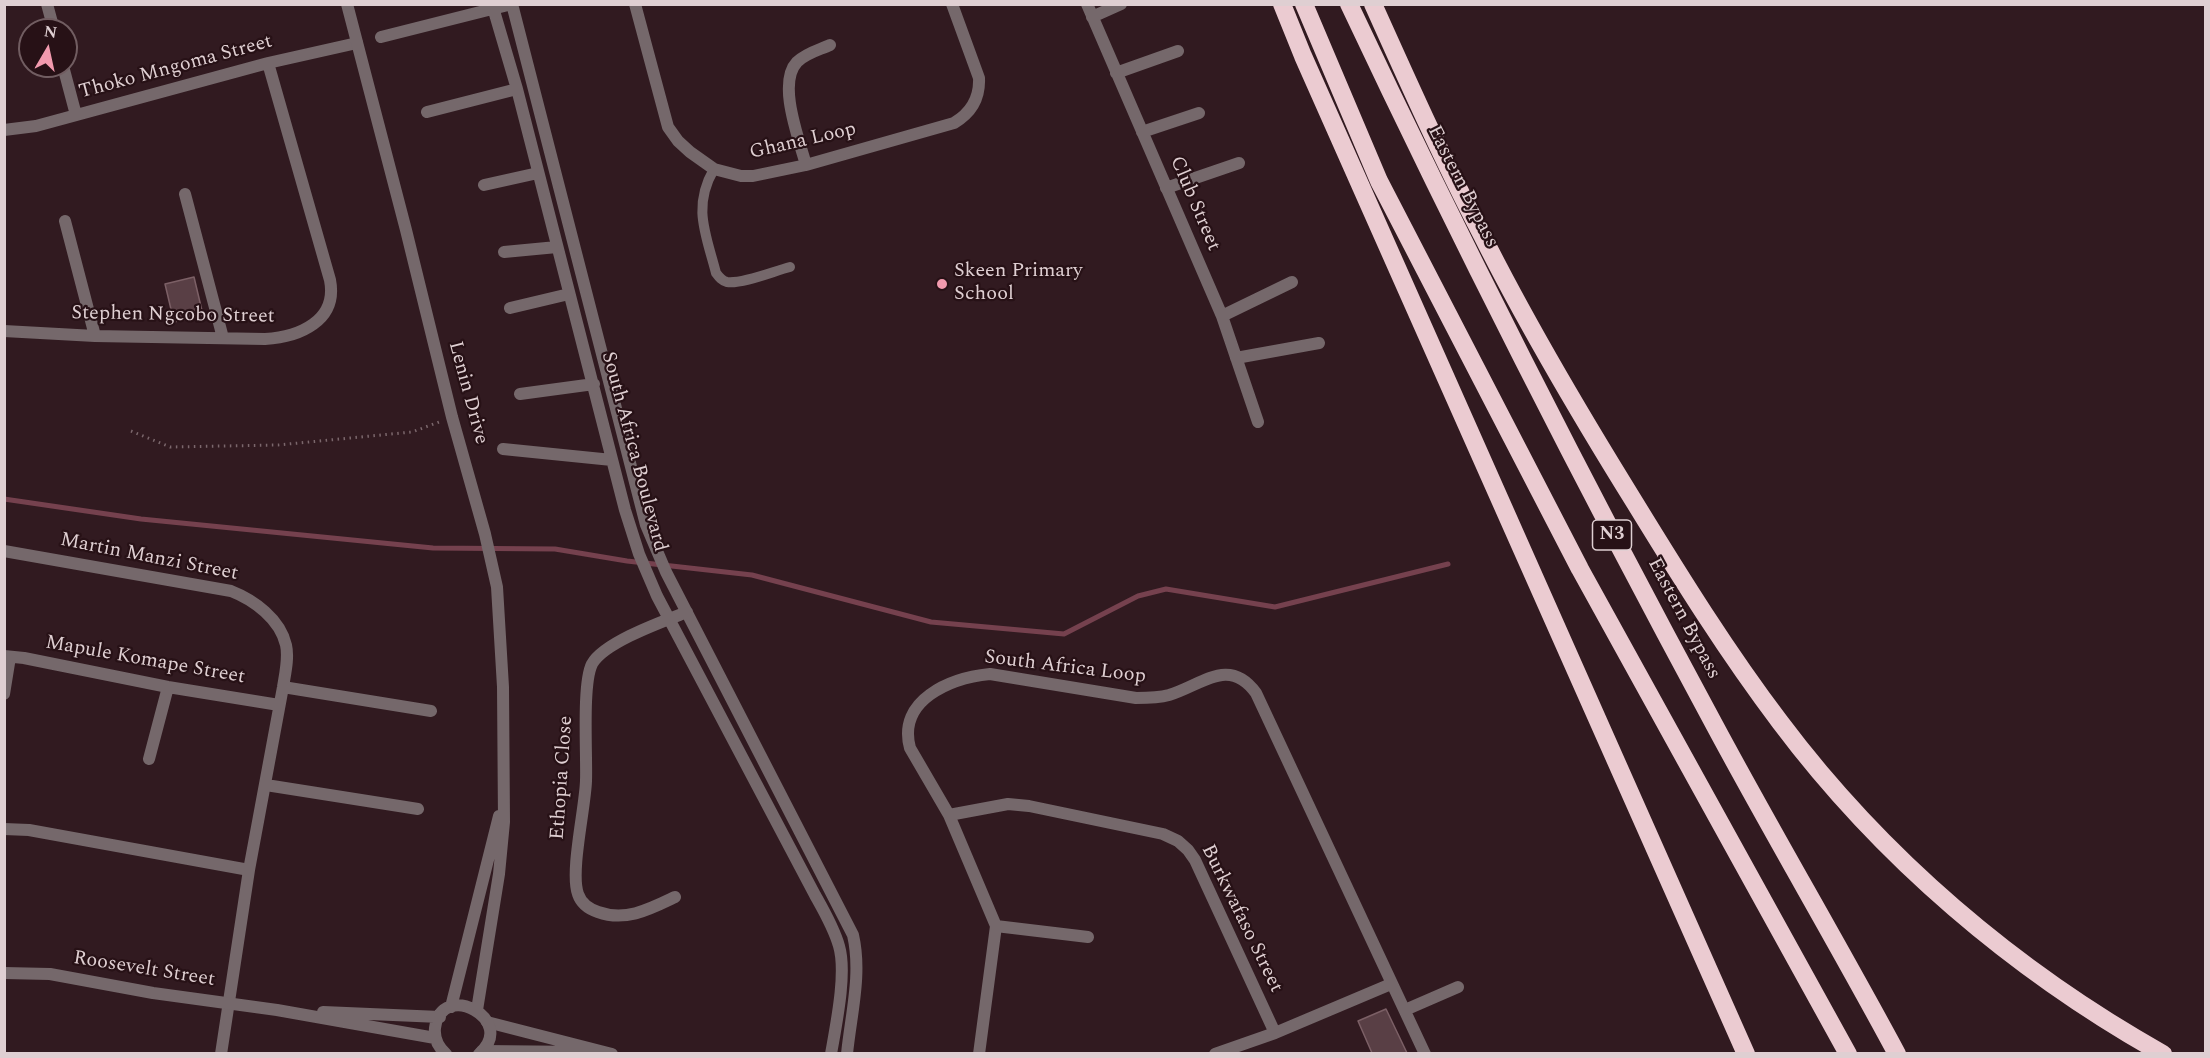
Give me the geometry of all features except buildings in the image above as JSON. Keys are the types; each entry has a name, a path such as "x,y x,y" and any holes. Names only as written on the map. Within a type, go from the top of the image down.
{"highway":[{"path":"1282,4 1312,78 1746,1053"},
{"name":"N3","path":"1304,4 1379,181 1580,569 1848,1053"},
{"name":"Eastern Bypass","path":"1349,4 1421,158 1610,531 1717,730 1828,925 1897,1053"},
{"path":"1372,4 1482,236 1541,346 1671,561 1737,664 1782,725 1846,801 1896,854 1961,914 2015,957 2089,1009 2163,1053"}],"street":[{"name":"Lenin Drive","path":"347,4 452,417 492,560 501,640 504,798"},
{"path":"381,37 512,4"},
{"name":"South Africa Boulevard","path":"512,4 642,512 651,537 686,610 853,935 857,975 847,1053"},
{"name":"Ghana Loop","path":"635,4 668,127 690,152 714,169 741,176 753,176 806,165 954,123 969,112 980,90 980,78 951,4"},
{"name":"Club Street","path":"1087,4 1222,316 1258,422"},
{"path":"1092,17 1121,4"},
{"name":"South Africa Boulevard","path":"493,7 517,89 630,527 657,596 836,935 842,957 842,967 831,1053"},
{"name":"Thoko Mngoma Street","path":"4,130 36,126 268,63 357,43"},
{"path":"806,165 789,97 790,72 804,56 830,45"},
{"path":"1116,73 1178,51"},
{"name":"Stephen Ngcobo Street","path":"4,331 95,336 265,339 284,338 299,333 317,321 332,296 330,280 268,63"},
{"path":"66,78 76,115"},
{"path":"427,112 517,89"},
{"path":"1142,132 1199,113"},
{"path":"1166,188 1239,163"},
{"path":"484,185 538,173"},
{"path":"185,194 223,338"},
{"path":"65,221 95,336"},
{"path":"504,252 557,247"},
{"path":"1222,316 1292,282"},
{"path":"510,308 569,294"},
{"path":"1236,358 1319,343"},
{"path":"520,394 594,384"},
{"path":"503,449 612,460"},
{"name":"Martin Manzi Street","path":"4,551 231,591 257,604 272,620 286,645 287,659 283,687 249,870 221,1053"},
{"name":"Ethopia Close","path":"675,897 638,914 608,915 584,904 578,895 575,874 586,783 587,692 593,663 609,647 686,610"},
{"path":"4,694 7,656"},
{"name":"Mapule Komape Street","path":"7,656 168,687 279,705"},
{"name":"South Africa Loop","path":"996,926 949,815 910,748 907,726 912,711 923,700 947,685 973,676 990,674 1153,699 1216,675 1228,674 1240,677 1249,683 1256,693 1425,1053"},
{"path":"149,759 168,687"},
{"path":"283,687 431,711"},
{"path":"266,785 417,809"},
{"path":"452,1007 458,974 504,798"},
{"path":"477,1010 501,852 504,798"},
{"name":"Burkwafaso Street","path":"949,815 1008,804 1029,806 1150,830 1178,841 1195,860 1275,1033"},
{"path":"4,829 29,830 249,870"},
{"path":"979,1053 996,926 1088,937"},
{"name":"Roosevelt Street","path":"4,973 50,974 435,1038"},
{"path":"1215,1053 1275,1033 1391,984"},
{"path":"1405,1010 1458,987"},
{"path":"443,1053 435,1038 436,1023 452,1007 460,1005 477,1010 487,1022 489,1037 480,1052"},
{"name":"Roosevelt Street","path":"277,1010 440,1017"},
{"path":"487,1022 558,1038 609,1053"},
{"path":"480,1052 609,1053"}],"lane":[{"path":"714,169 704,190 701,211 716,273 723,280 732,282 790,267"}],"path":[{"path":"130,431 170,447 278,445 412,432 452,417"}],"waterway":[{"path":"4,499 141,519 433,548 555,549 627,561 752,575 931,622 1064,634 1138,596 1166,589 1275,607 1448,564"}],"place":[{"name":"Skeen Primary School","path":"942,284"}]}
